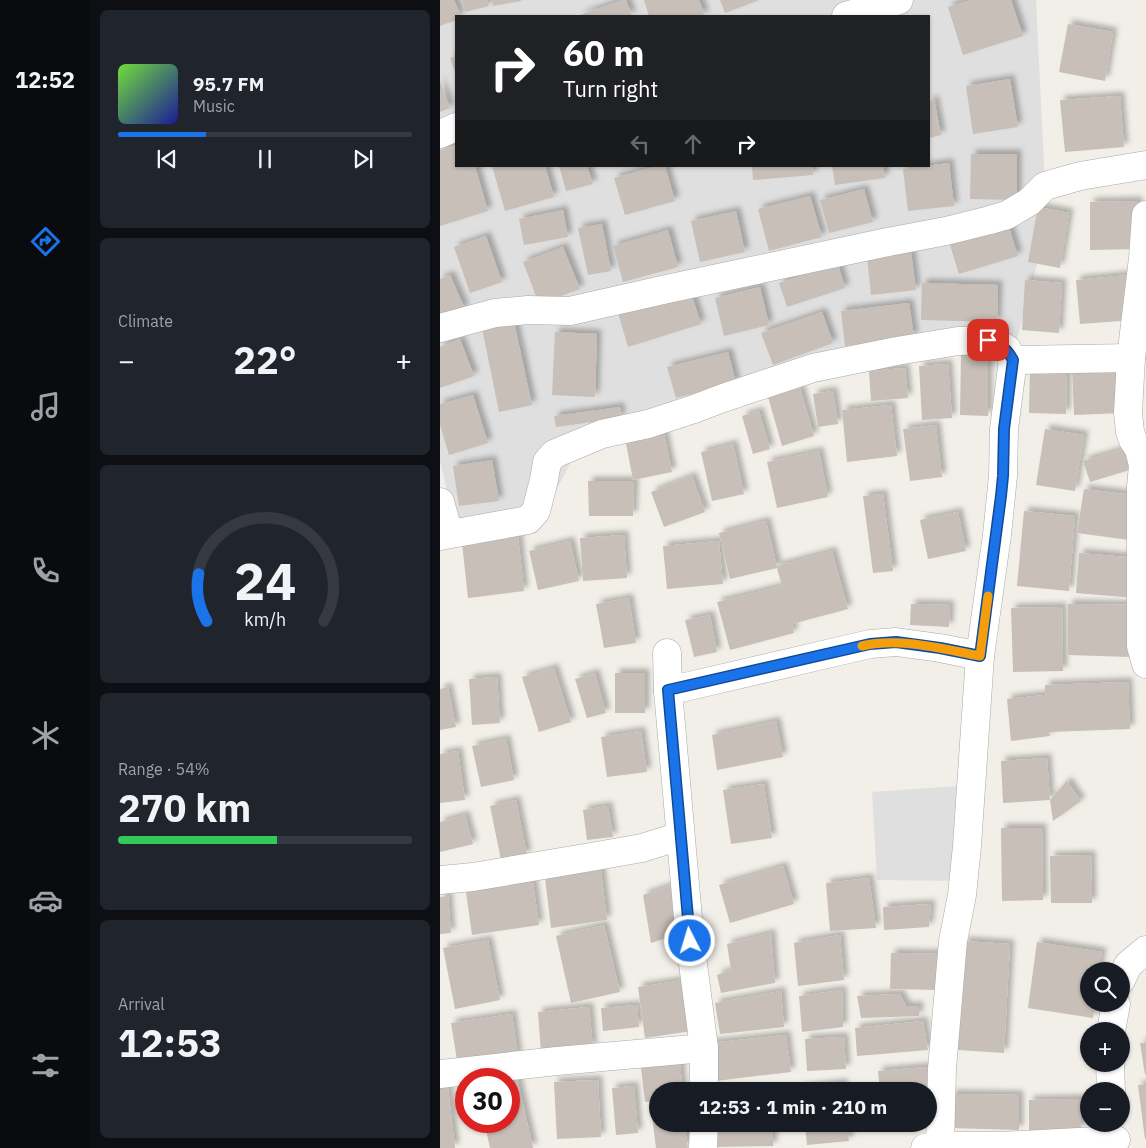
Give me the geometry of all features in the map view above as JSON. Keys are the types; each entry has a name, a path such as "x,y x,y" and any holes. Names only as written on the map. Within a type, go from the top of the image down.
{"street":[{"path":"849,15 899,0"},
{"path":"440,134 455,127"},
{"path":"440,328 495,313 528,310 570,311 946,231 1007,214 1029,202 1045,186 1080,176 1146,165"},
{"path":"1146,215 1143,258 1131,358 1128,413 1130,432 1139,450 1143,465 1141,487 1141,646 1146,664"},
{"path":"440,502 444,535 528,520 536,511 544,480 546,462 554,454 602,434 648,424 813,368 897,351 975,340 988,340 1008,350 1013,360 1004,429 1002,486 980,656 967,846 962,895 953,941 942,1069 932,1147 1000,1146 1116,1137"},
{"path":"1013,360 1131,358"},
{"path":"668,690 870,644 896,642 980,656"},
{"path":"667,653 668,690 680,836 690,941 704,1048 704,1082"},
{"path":"440,880 473,877 599,856 642,848 680,836"},
{"path":"1130,963 1146,950"},
{"path":"440,1074 704,1048"},
{"path":"704,1132 704,1148"}],"shaded area":[{"path":"440,0 1036,0 1047,227 1017,340 587,431 535,531 458,538 440,461"},
{"path":"958,786 962,881 877,880 872,792"}],"building":[{"path":"440,0 454,0 461,15 455,15 455,20 440,26"},
{"path":"462,0 487,0 489,6 465,12"},
{"path":"492,0 521,0 521,1 493,6"},
{"path":"626,0 632,15 580,15"},
{"path":"644,0 699,0 705,15 649,15"},
{"path":"720,0 759,0 725,13"},
{"path":"971,0 1011,0 1023,36 963,55 948,7"},
{"path":"1068,24 1113,32 1105,81 1059,72"},
{"path":"455,56 455,72 450,58"},
{"path":"1010,79 1018,127 973,134 966,86"},
{"path":"440,81 450,108 440,112"},
{"path":"1120,96 1124,147 1065,152 1060,100"},
{"path":"934,100 941,135 930,138 930,101"},
{"path":"455,145 455,167 475,167 488,211 440,226 440,150"},
{"path":"971,154 1017,154 1017,200 970,199"},
{"path":"949,163 954,206 908,211 903,169 930,167"},
{"path":"492,167 545,167 554,197 505,211"},
{"path":"559,167 587,167 593,184 566,191"},
{"path":"653,167 665,167 675,201 625,215 614,178"},
{"path":"752,167 812,167 813,175 753,180"},
{"path":"832,167 883,167 885,178 835,185"},
{"path":"864,189 873,222 829,233 820,200"},
{"path":"810,196 822,237 769,251 758,209"},
{"path":"1138,201 1139,249 1090,250 1090,202"},
{"path":"1038,207 1069,213 1060,268 1028,262"},
{"path":"563,210 568,237 524,245 519,219"},
{"path":"736,211 745,252 700,262 691,221"},
{"path":"602,224 611,271 588,275 578,228"},
{"path":"1008,224 1018,256 959,274 949,242"},
{"path":"668,230 678,267 623,282 613,246"},
{"path":"486,236 502,282 470,293 454,247"},
{"path":"563,247 580,289 539,304 523,262"},
{"path":"911,252 916,290 871,295 867,257"},
{"path":"838,264 845,288 787,307 779,283"},
{"path":"450,275 465,309 440,320 440,279"},
{"path":"1129,275 1134,320 1080,324 1076,280"},
{"path":"1025,280 1062,283 1059,333 1022,330"},
{"path":"922,283 998,285 997,322 921,320"},
{"path":"760,287 769,325 724,336 715,298"},
{"path":"690,290 701,324 628,347 618,313"},
{"path":"909,303 914,337 845,346 841,311"},
{"path":"822,312 833,343 773,365 761,333"},
{"path":"514,322 532,405 499,412 482,328"},
{"path":"555,332 597,334 595,397 552,395"},
{"path":"460,339 474,376 440,388 440,347"},
{"path":"728,352 736,383 676,398 667,367"},
{"path":"961,354 988,355 988,416 960,415"},
{"path":"948,364 952,418 922,420 919,366"},
{"path":"1030,366 1067,367 1066,414 1029,413"},
{"path":"1119,366 1121,413 1074,415 1072,368"},
{"path":"905,368 908,398 871,401 869,371"},
{"path":"800,388 814,436 782,446 768,397"},
{"path":"833,391 838,424 818,427 813,394"},
{"path":"473,395 488,443 449,455 440,425 440,404"},
{"path":"891,405 897,456 847,462 842,410"},
{"path":"620,407 621,418 556,427 554,416"},
{"path":"759,411 770,449 753,454 742,416"},
{"path":"936,425 942,477 910,481 903,429"},
{"path":"1045,429 1084,435 1075,491 1036,485"},
{"path":"663,430 672,472 633,480 625,438"},
{"path":"733,444 744,494 712,501 701,452"},
{"path":"1127,448 1133,469 1090,482 1083,461"},
{"path":"819,451 828,497 777,508 767,462"},
{"path":"492,460 499,501 459,506 453,466"},
{"path":"692,476 705,512 664,527 651,492"},
{"path":"588,481 634,481 633,516 589,516"},
{"path":"1084,489 1134,495 1129,540 1077,533"},
{"path":"883,494 893,571 873,573 863,496"},
{"path":"1024,511 1075,516 1069,591 1017,586"},
{"path":"958,512 966,551 928,559 920,520"},
{"path":"766,521 777,566 832,551 848,609 792,624 794,633 730,650 717,602 782,586 777,568 730,579 719,533"},
{"path":"624,535 627,578 583,581 580,538"},
{"path":"518,536 524,591 468,598 462,543"},
{"path":"570,541 579,581 538,590 529,551"},
{"path":"719,541 723,584 667,589 663,546"},
{"path":"1079,553 1138,558 1135,598 1076,593"},
{"path":"629,598 636,643 604,648 596,604"},
{"path":"911,604 950,605 949,627 910,625"},
{"path":"1068,604 1131,605 1131,657 1068,655"},
{"path":"1062,607 1063,671 1013,672 1011,608"},
{"path":"710,615 717,652 694,657 685,620"},
{"path":"554,668 571,722 539,732 522,677"},
{"path":"595,673 606,713 587,718 575,679"},
{"path":"615,673 645,673 645,713 615,713"},
{"path":"497,677 500,723 472,725 469,679"},
{"path":"1128,682 1130,729 1049,732 1050,736 1011,741 1007,699 1045,695 1045,685"},
{"path":"448,687 456,727 440,730 440,689"},
{"path":"776,721 783,757 717,770 712,735"},
{"path":"641,731 647,772 607,777 601,737"},
{"path":"506,739 514,780 481,787 472,746"},
{"path":"458,751 465,800 440,803 440,754"},
{"path":"1047,758 1050,800 1003,803 1001,761"},
{"path":"1067,781 1081,801 1053,821 1050,800"},
{"path":"764,784 772,838 731,844 723,790"},
{"path":"516,800 527,855 501,860 490,806"},
{"path":"608,806 613,837 587,840 583,810"},
{"path":"465,815 473,844 440,852 440,822"},
{"path":"1001,828 1042,828 1043,900 1002,901"},
{"path":"1091,855 1092,903 1051,903 1050,856"},
{"path":"600,863 607,920 551,928 544,869"},
{"path":"783,866 794,904 730,923 719,885"},
{"path":"532,876 539,925 472,935 465,885"},
{"path":"869,878 876,928 830,931 826,883"},
{"path":"672,885 679,934 651,943 643,895"},
{"path":"448,896 451,933 440,934 440,897"},
{"path":"931,904 929,927 884,930 883,907"},
{"path":"604,925 620,992 571,1003 556,936"},
{"path":"771,933 775,983 721,993 717,975 731,970 727,944"},
{"path":"840,935 844,980 798,986 794,943"},
{"path":"488,940 500,1000 455,1009 443,948"},
{"path":"964,941 1010,944 1004,1053 958,1050"},
{"path":"1037,942 1102,952 1100,962 1080,962 1080,1012 1094,1012 1093,1018 1028,1008"},
{"path":"891,953 941,954 940,990 890,989"},
{"path":"690,979 698,1030 645,1038 638,987"},
{"path":"842,990 843,1027 802,1032 799,996"},
{"path":"781,991 784,1027 720,1034 715,1003"},
{"path":"900,994 906,1006 919,1006 919,1016 861,1018 857,996"},
{"path":"637,1005 639,1027 603,1031 601,1008"},
{"path":"589,1007 593,1048 541,1052 538,1012"},
{"path":"512,1014 518,1057 458,1066 451,1023"},
{"path":"923,1021 928,1050 857,1056 855,1028"},
{"path":"786,1035 791,1072 715,1081 710,1043"},
{"path":"844,1037 846,1069 807,1071 805,1039"},
{"path":"1140,1043 1146,1043 1146,1075 1145,1075"},
{"path":"679,1056 682,1082 649,1082 649,1102 645,1102 640,1060"},
{"path":"927,1067 929,1082 879,1082 878,1071"},
{"path":"447,1080 455,1148 440,1148 440,1081"},
{"path":"598,1080 601,1137 557,1139 554,1082"},
{"path":"1146,1084 1146,1139 1145,1139 1138,1085"},
{"path":"634,1086 638,1133 616,1135 612,1088"},
{"path":"520,1091 533,1148 490,1148 487,1133 520,1133"},
{"path":"951,1094 1019,1095 1019,1130 950,1128"},
{"path":"1080,1099 1080,1130 1029,1131 1029,1100"},
{"path":"654,1132 685,1132 688,1148 656,1148"},
{"path":"712,1132 773,1132 773,1146 713,1147"},
{"path":"806,1132 848,1132 849,1141 807,1145"}],"slow traffic":[{"path":"862,646 896,642 980,656 988,596"}],"route":[{"path":"690,941 668,690 870,644 896,642 980,656 1001,496 1004,429 1013,360 1008,350 988,340"}]}
